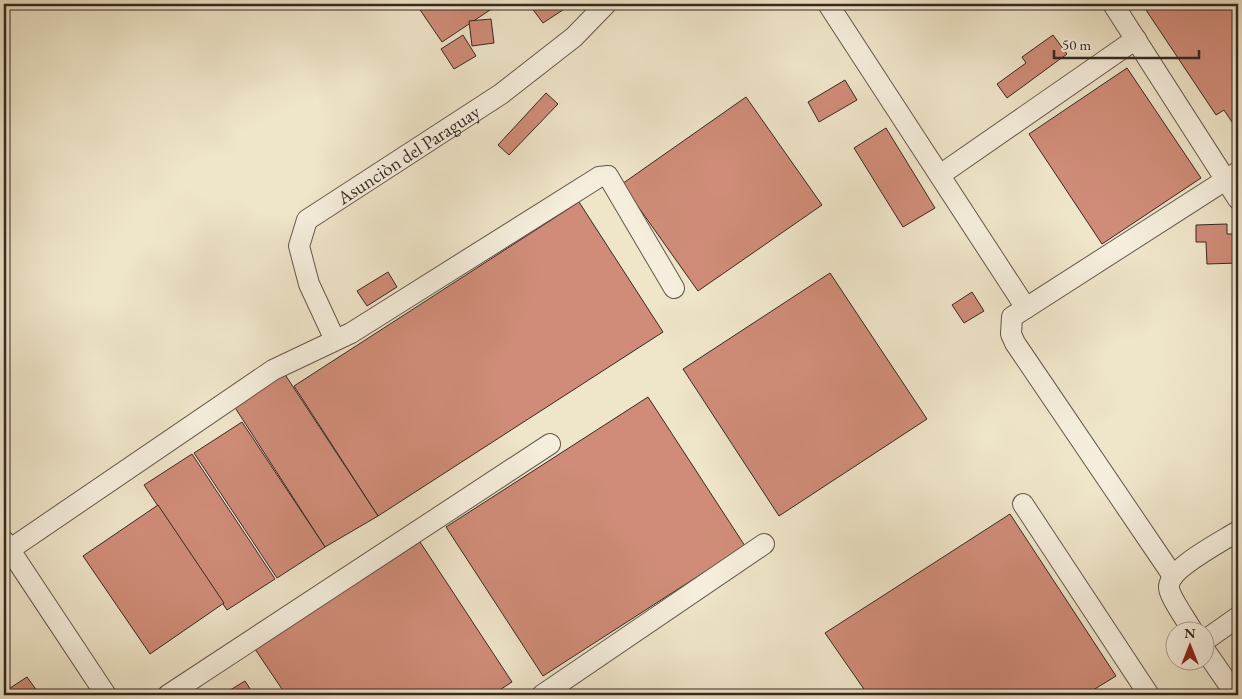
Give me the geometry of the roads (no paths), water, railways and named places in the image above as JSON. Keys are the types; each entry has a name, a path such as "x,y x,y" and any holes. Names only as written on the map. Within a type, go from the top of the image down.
{"street":[{"name":"Asunciòn del Paraguay","path":"335,340 309,284 299,246 307,220 501,94 574,37 606,4"},
{"path":"828,4 1026,308"},
{"path":"1113,4 1232,176 1238,199"},
{"path":"940,175 1136,39"},
{"path":"106,695 7,546 273,370 351,333 599,177 608,176 674,288"},
{"path":"1173,576 1015,343 1011,334 1012,317 1232,176"},
{"path":"168,695 550,444"},
{"path":"1023,504 1149,695"},
{"path":"1188,622 1169,590 1170,580 1177,570 1238,531"},
{"path":"542,695 764,544"},
{"path":"1214,634 1238,617"},
{"path":"1214,663 1236,695"}]}
